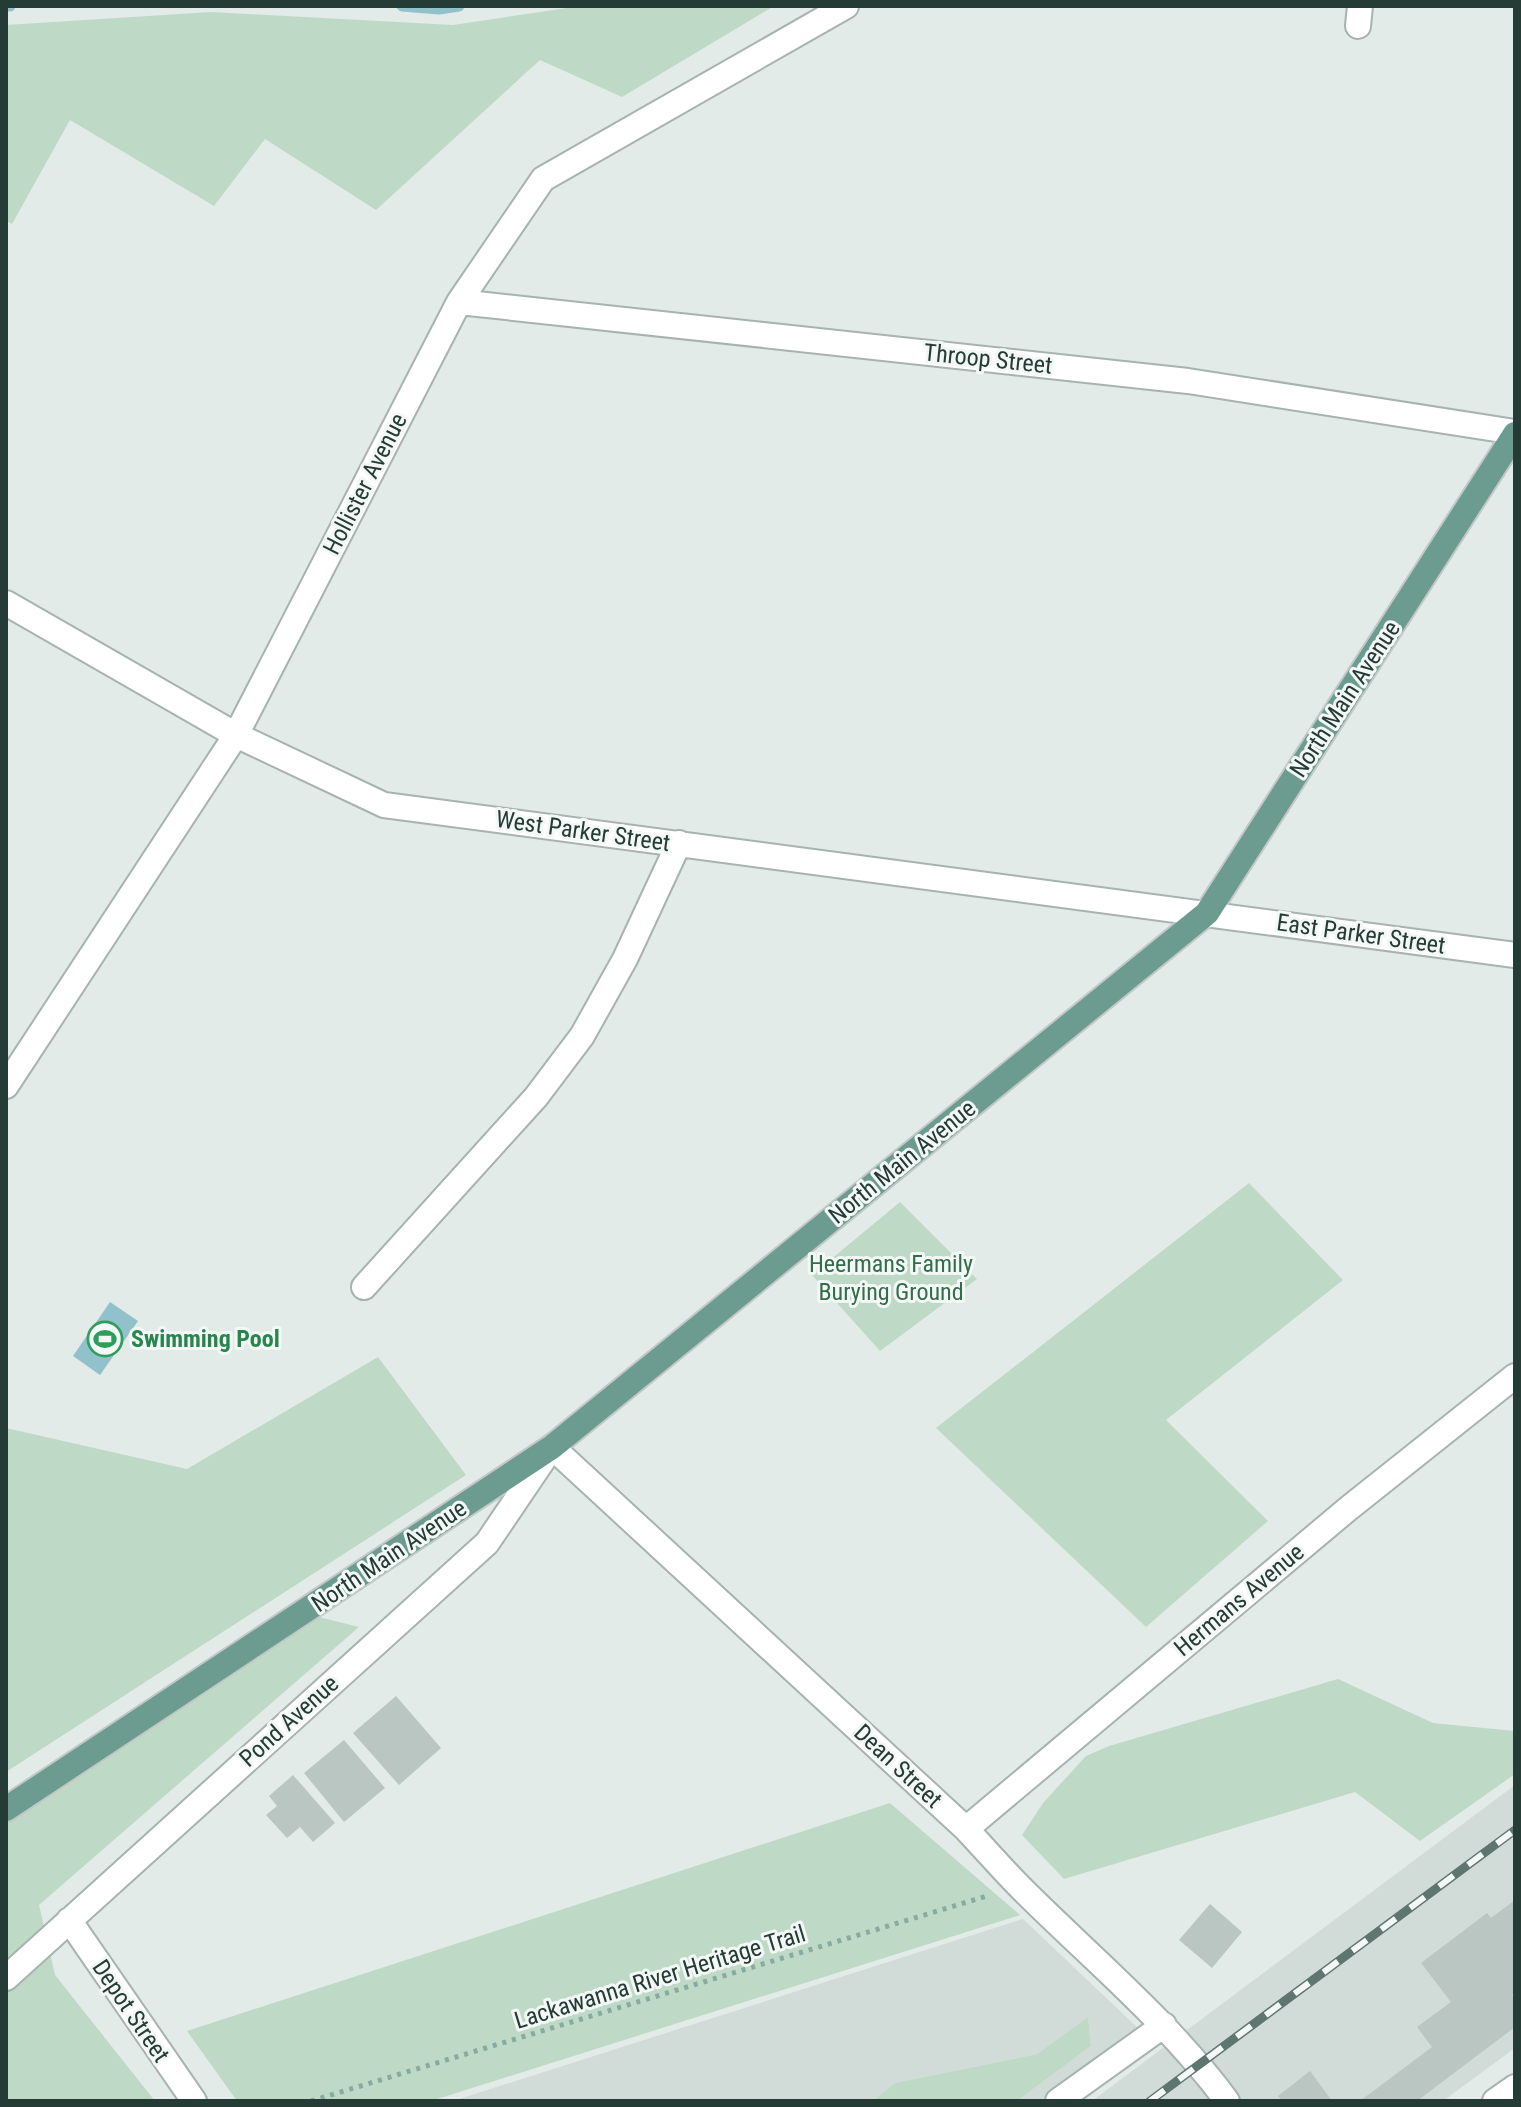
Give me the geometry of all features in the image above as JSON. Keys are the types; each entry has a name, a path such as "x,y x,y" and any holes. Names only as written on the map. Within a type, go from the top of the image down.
{"main road":[{"name":"North Main Avenue","path":"6,1809 552,1447 1207,913 1515,433"}],"street":[{"name":"Hollister Avenue","path":"6,1086 236,735 459,302 543,179 846,6"},
{"name":"Throop Street","path":"459,302 1188,381 1515,433"},
{"name":"West Parker Street","path":"6,603 236,735 384,805 1207,913"},
{"path":"364,1287 536,1097 582,1036 625,959 679,843"},
{"name":"East Parker Street","path":"1207,913 1515,955"},
{"name":"Hermans Avenue","path":"966,1829 1349,1508 1515,1376"},
{"name":"Dean Street","path":"552,1447 966,1829 1019,1887 1164,2025 1200,2064 1227,2101"},
{"name":"Pond Avenue","path":"6,1978 487,1543 552,1447"},
{"name":"Depot Street","path":"69,1920 194,2101"},
{"path":"1058,2101 1164,2025"},
{"path":"1495,2101 1515,2087"}],"path":[{"name":"Lackawanna River Heritage Trail","path":"311,2101 1019,1887"}],"shaded area":[{"path":"1515,1785 1515,2048 1443,2101 1092,2101"},
{"path":"1023,1919 1140,2030 1041,2101 1017,2101 1091,2046 1088,2017 1037,2054 895,2083 873,2101 453,2101"}],"green space":[{"path":"580,6 774,6 622,97 540,60 376,210 265,139 214,206 70,120 12,224 6,221 6,25 211,12 453,25"},
{"path":"1249,1183 1343,1280 1166,1420 1268,1521 1146,1627 936,1428"},
{"name":"Heermans Family Burying Ground","path":"900,1202 977,1279 880,1351 812,1275"},
{"path":"378,1357 466,1475 6,1772 6,1428 187,1469"},
{"path":"319,1617 359,1627 39,1905 55,1975 155,2101 6,2101 6,1817"},
{"path":"1338,1679 1433,1723 1515,1731 1515,1774 1420,1841 1355,1792 1064,1879 1022,1835 1043,1803 1086,1756 1109,1746"},
{"path":"890,1803 1020,1915 431,2101 237,2101 187,2031"},
{"path":"1088,2017 1091,2046 1017,2101 873,2101 895,2083 1037,2054"}],"water":[{"name":"Swimming Pool","path":"110,1302 138,1321 100,1375 73,1356"}],"building":[{"path":"396,1696 441,1748 399,1785 353,1733"},
{"path":"344,1740 385,1788 344,1822 304,1773"},
{"path":"293,1775 335,1823 313,1842 300,1827 287,1838 266,1815 277,1806 269,1796"},
{"path":"1515,1900 1515,1993 1512,1995 1515,1999 1515,2027 1417,2101 1360,2101 1432,2047 1417,2027 1451,2002 1421,1963 1487,1913 1491,1918"},
{"path":"1210,1904 1242,1932 1212,1968 1179,1940"},
{"path":"1310,2071 1332,2101 1282,2101 1278,2096"}],"waterway":[{"path":"402,6 439,9 459,6"}],"railway":[{"path":"1150,2101 1515,1830"}],"place":[{"name":"Swimming Pool","path":"105,1339"}]}
